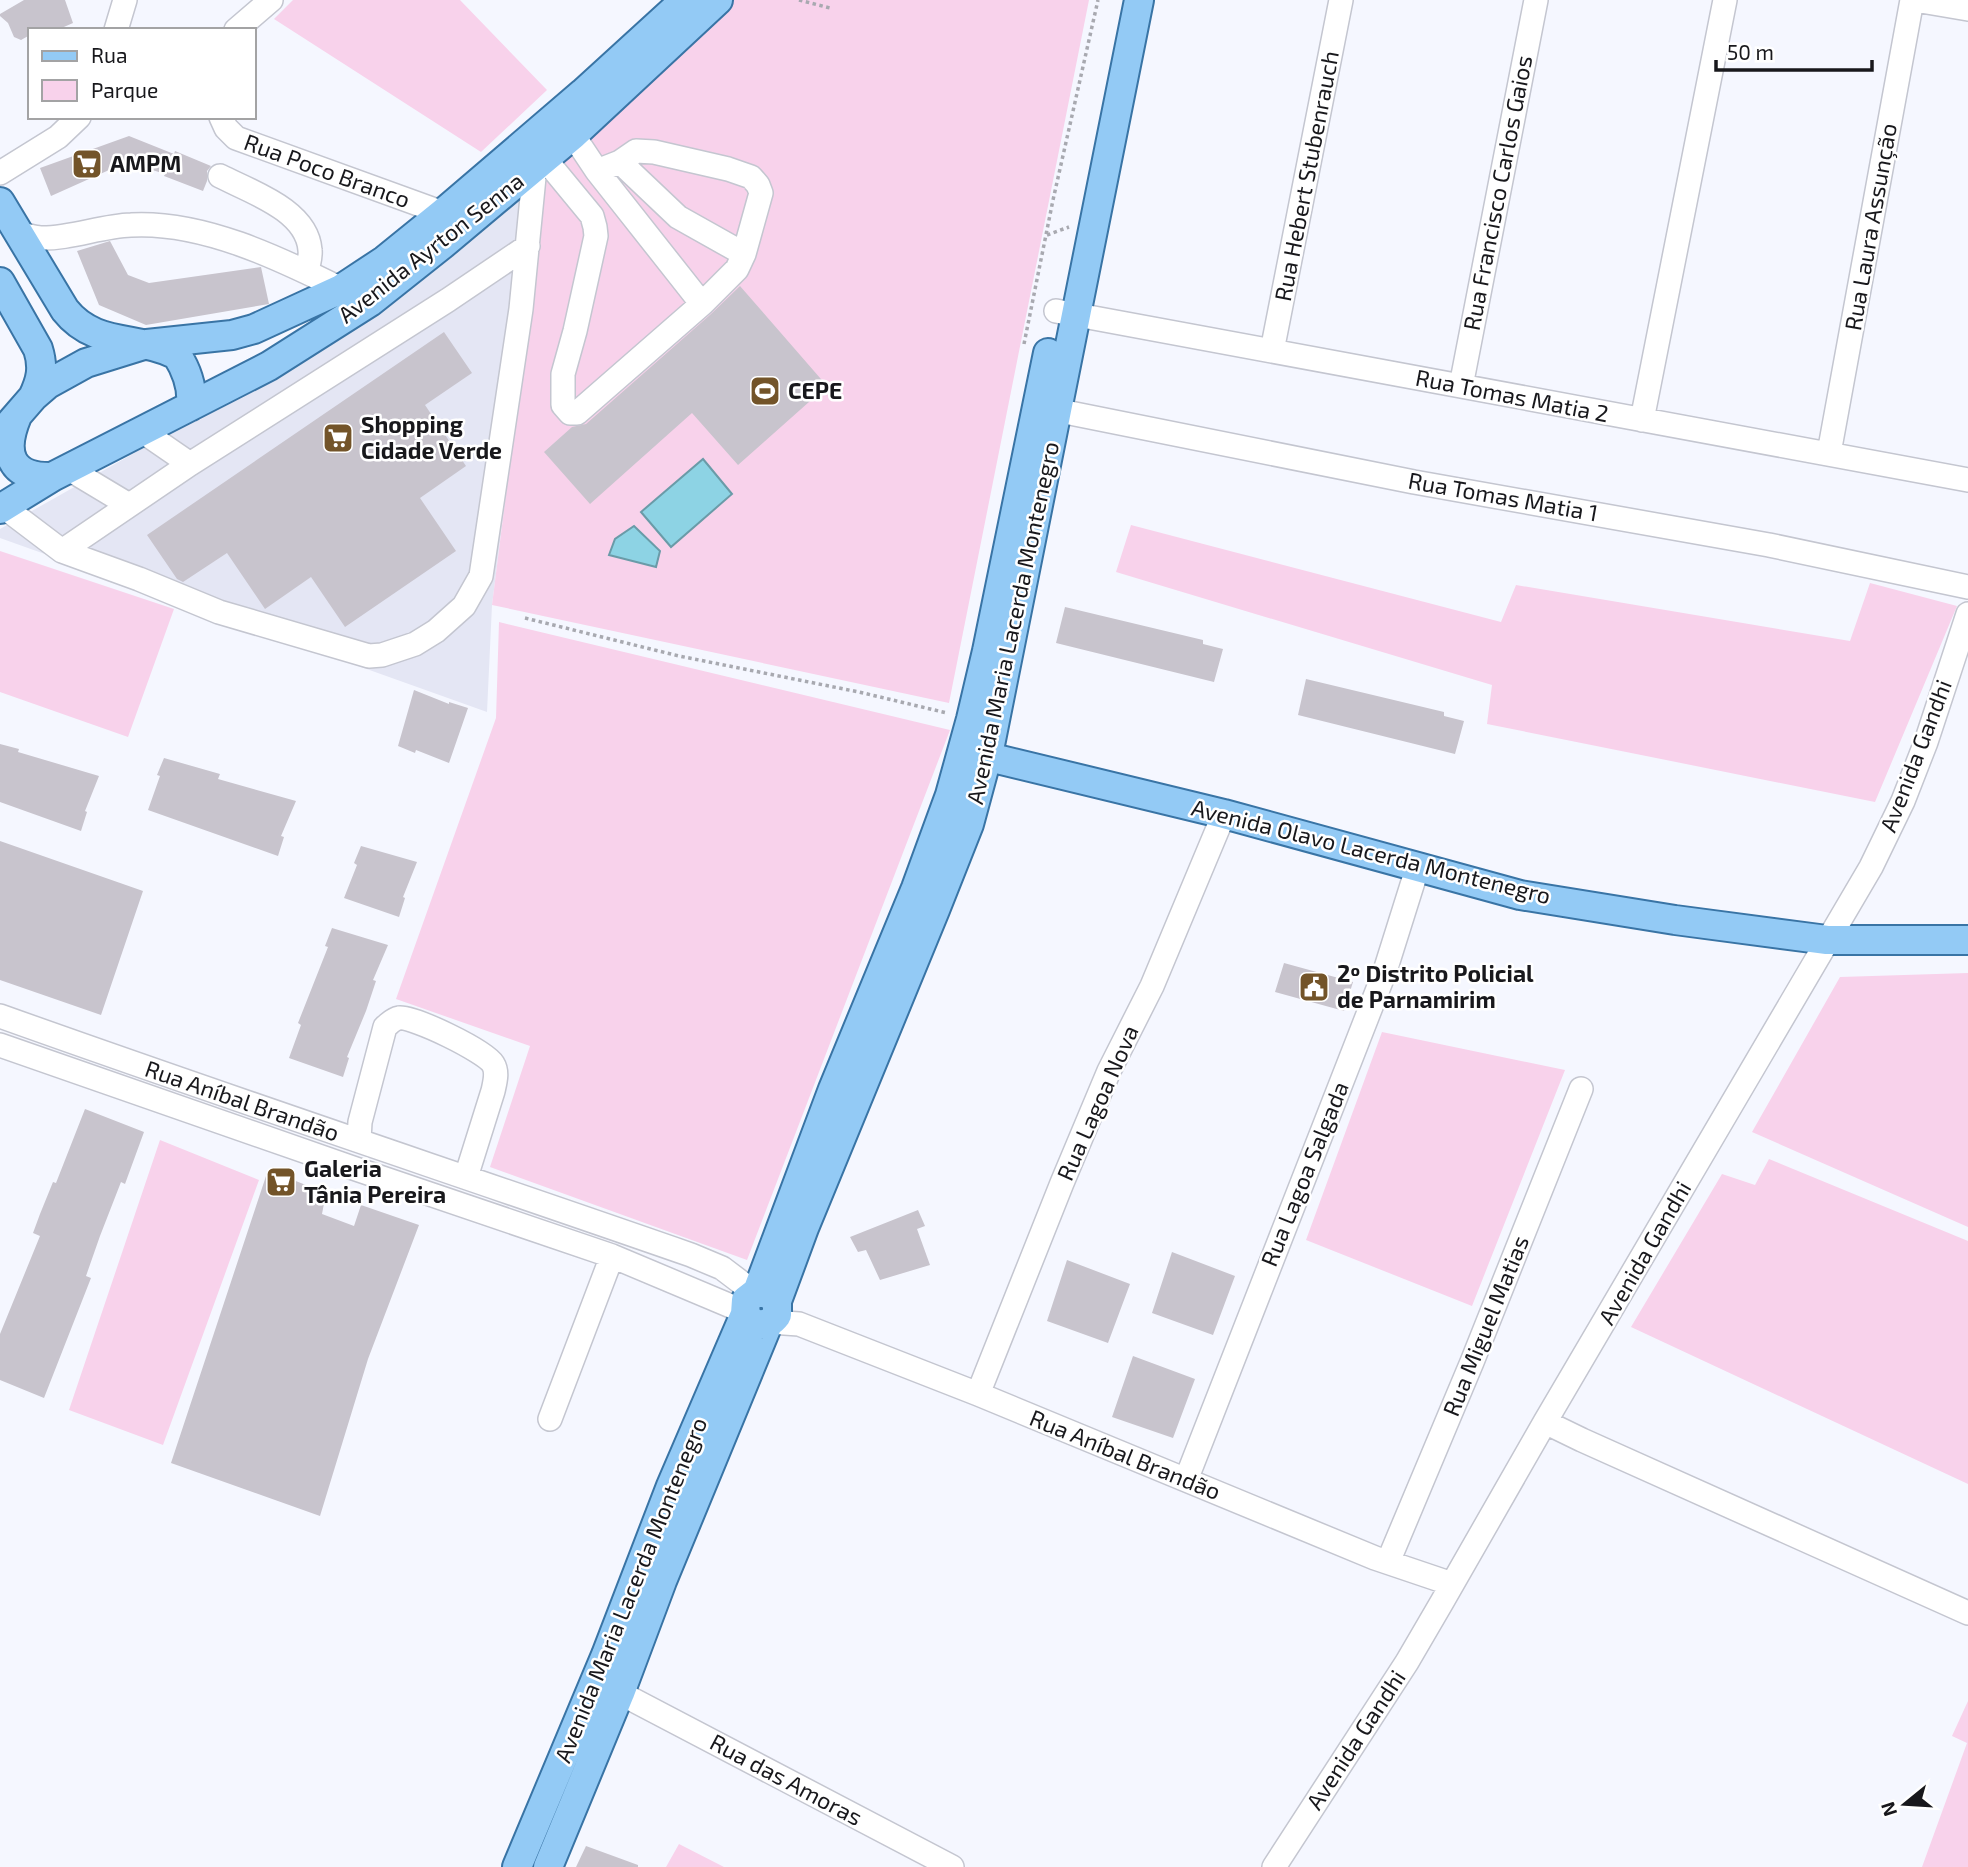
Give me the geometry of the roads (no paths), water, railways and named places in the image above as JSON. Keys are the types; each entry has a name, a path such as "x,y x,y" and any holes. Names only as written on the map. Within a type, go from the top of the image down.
{"main road":[{"name":"Avenida Ayrton Senna","path":"16,416 48,384 86,363 147,344 232,335 254,329 341,289 385,260 443,213 583,93 685,0"},
{"name":"Avenida Ayrton Senna","path":"2,508 61,473 270,366 370,302 573,135 718,0"},
{"name":"Avenida Maria Lacerda Montenegro","path":"1066,313 1075,226 1120,0"},
{"name":"Avenida Maria Lacerda Montenegro","path":"548,1867 620,1693 671,1557 762,1308 833,1089 916,888 950,795 975,754 987,651 1048,408 1066,313 1139,0"},
{"path":"0,202 74,321 95,334 147,344 177,355 189,380 191,406"},
{"path":"0,282 38,349 41,361 40,382 16,416 10,434 11,458 18,468 29,475 39,478 61,473"},
{"name":"Avenida Olavo Lacerda Montenegro","path":"975,754 1224,814 1520,895 1675,920 1827,940 1968,940"},
{"name":"Avenida Maria Lacerda Montenegro","path":"517,1867 606,1655 671,1486 762,1308"}],"street":[{"path":"117,28 125,0"},
{"path":"237,28 245,0"},
{"path":"238,28 271,0"},
{"name":"Rua Hebert Stubenrauch","path":"1272,351 1341,0"},
{"name":"Rua Francisco Carlos Gaios","path":"1461,386 1536,0"},
{"path":"1642,420 1725,0"},
{"path":"1914,0 1968,9"},
{"name":"Rua Laura Assunção","path":"1829,453 1914,0"},
{"path":"0,173 58,137 77,119"},
{"name":"Rua Poco Branco","path":"222,119 236,138 443,213"},
{"path":"573,135 597,171 702,304"},
{"path":"540,163 592,216 596,227 591,266 563,374 563,405 570,412 578,413 702,304 737,269 744,254 761,193 751,177 654,152 636,151 620,162 597,171"},
{"path":"620,162 678,217 744,254"},
{"path":"2,508 62,551 219,612 369,656 382,655 415,644 436,631 464,606 481,576 540,163"},
{"path":"220,176 283,208 295,219 309,240 311,254 307,272"},
{"path":"19,234 39,238 58,237 133,224 174,228 220,238 284,261 341,289"},
{"path":"62,551 190,464 528,246"},
{"name":"Rua Tomas Matia 2","path":"1066,313 1968,480"},
{"name":"Rua Tomas Matia 1","path":"1048,408 1414,482 1769,545 1968,587"},
{"path":"142,431 190,464"},
{"path":"61,473 130,505"},
{"name":"Avenida Gandhi","path":"1274,1867 1406,1662 1871,867 1903,801 1926,742 1968,614"},
{"name":"Rua Lagoa Nova","path":"978,1394 1109,1071 1152,986 1224,814"},
{"name":"Rua Lagoa Salgada","path":"1185,1480 1385,971 1418,866"},
{"name":"Rua Aníbal Brandão","path":"0,1016 181,1081 691,1255 722,1268 762,1308"},
{"path":"359,1140 360,1122 385,1027 392,1020 402,1017 457,1039 486,1056 494,1066 496,1077 493,1091 466,1177"},
{"path":"31,1056 40,1031"},
{"name":"Rua Aníbal Brandão","path":"0,1045 762,1308 1388,1562 1452,1584"},
{"name":"Rua Miguel Matias","path":"1388,1562 1472,1362 1581,1089"},
{"path":"550,1419 612,1256"},
{"path":"1545,1422 1968,1613"},
{"name":"Rua das Amoras","path":"620,1693 952,1867"}],"water":[{"path":"703,459 732,494 671,547 641,512"},
{"path":"634,526 660,551 656,567 609,555 615,539"}],"place":[{"name":"AMPM","path":"87,164"},
{"name":"CEPE","path":"765,391"},
{"name":"Shopping Cidade Verde","path":"338,438"},
{"name":"2º Distrito Policial de Parnamirim","path":"1314,987"},
{"name":"Galeria Tânia Pereira","path":"281,1182"}]}
